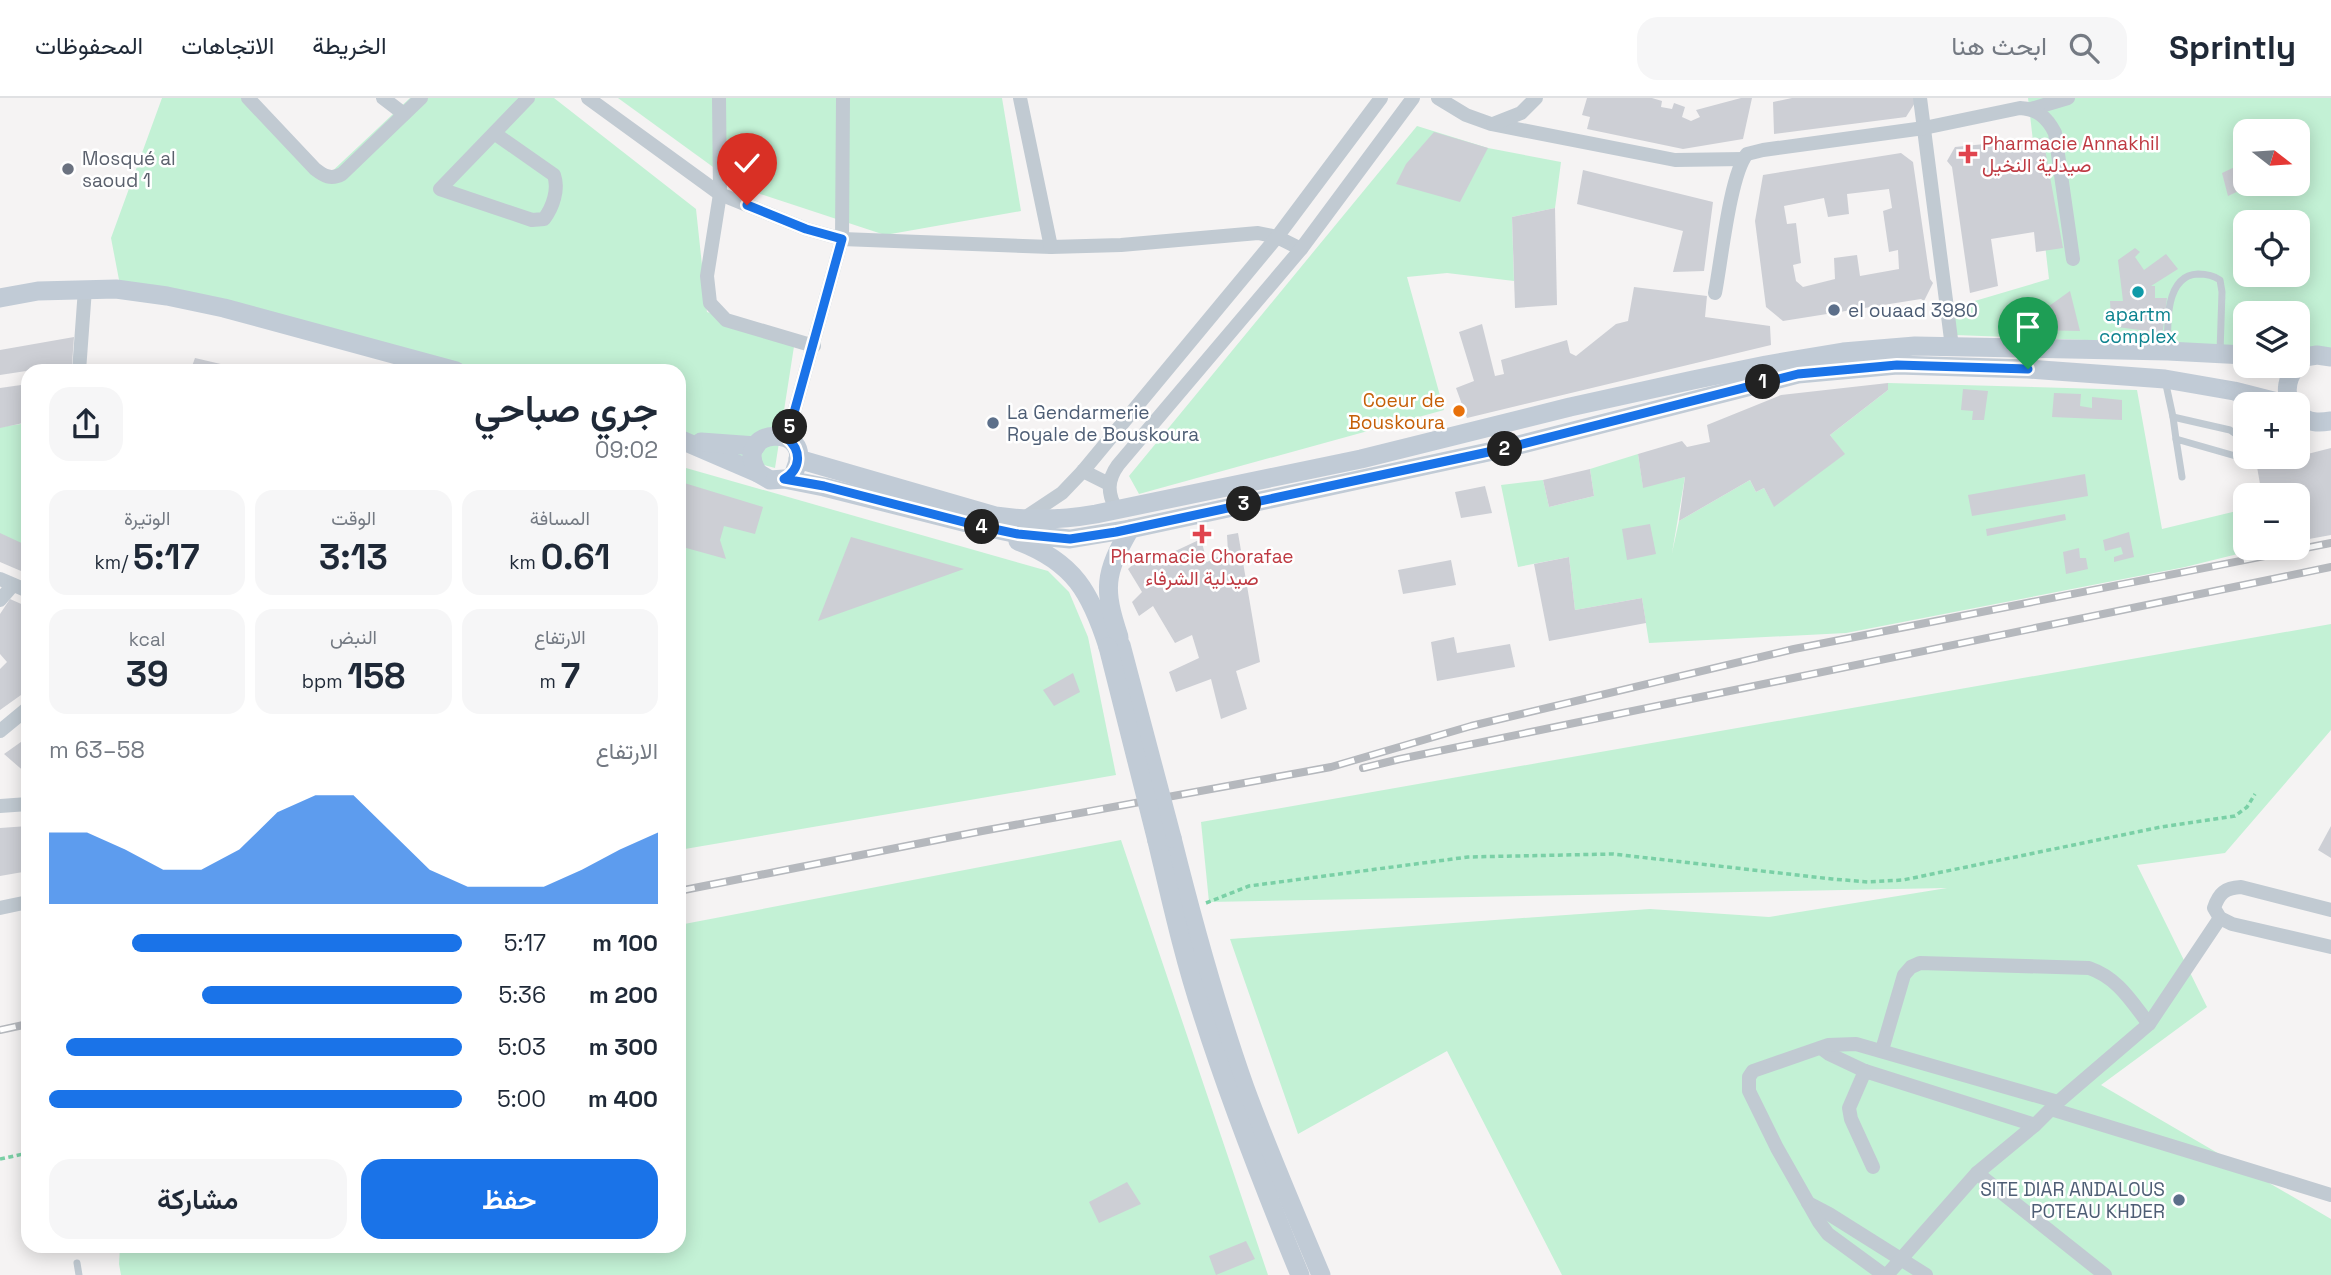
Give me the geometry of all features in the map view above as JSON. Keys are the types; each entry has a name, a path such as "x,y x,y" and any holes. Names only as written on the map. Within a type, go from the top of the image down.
{"main road":[{"path":"0,298 38,291 85,289 116,289 167,296 224,308 430,364"},
{"path":"799,459 969,509 1021,520 1059,520 1361,459 1570,407 1766,365 1843,352 1915,346 2233,354"},
{"path":"2310,358 2317,355 2330,356"},
{"path":"686,442 770,480 784,479 824,486 975,525 1018,534 1057,538 1087,537 1130,529 1507,448 1798,374 1897,365 1951,366 2165,379 2238,392"},
{"path":"2310,421 2331,421"},
{"path":"758,473 752,460 755,446 770,435 779,435 793,443 799,459 794,471 784,479"},
{"path":"686,440 755,446"},
{"path":"975,525 1038,549 1070,572 1090,598 1115,646"},
{"path":"1130,529 1117,552 1108,580 1108,601 1115,646 1164,840 1181,943 1228,1093 1300,1275"},
{"path":"1164,840 1191,911 1246,1090 1321,1275"}],"street":[{"path":"248,98 315,169 329,177 342,174 421,98"},
{"path":"383,98 404,114"},
{"path":"494,133 554,175 556,192 544,219 532,220 440,189 494,133 528,98"},
{"path":"588,98 720,194 806,229 842,239 1051,247 1121,245 1248,233 1277,237 1301,249"},
{"path":"719,98 720,194 707,276 709,298 714,310 726,320 814,346"},
{"path":"787,438 842,239 843,98"},
{"path":"1020,98 1051,247"},
{"path":"1021,520 1056,498 1083,471 1277,237 1381,98"},
{"path":"1117,510 1112,502 1109,484 1118,465 1301,249 1413,98"},
{"path":"1438,98 1466,115 1491,124 1675,160 1743,159"},
{"path":"1491,124 1521,113 1535,98"},
{"path":"1920,98 1952,347"},
{"path":"1716,293 1733,188 1747,154 1924,128 2020,108 2031,109 2068,98"},
{"path":"2031,109 2042,115 2055,133 2073,260"},
{"path":"80,364 85,289"},
{"path":"1083,471 1109,484"},
{"path":"0,600 7,582"},
{"path":"0,731 21,714"},
{"path":"0,806 21,804"},
{"path":"2331,910 2241,887 2228,888 2218,897 2214,908 2220,918 2232,924 2331,947"},
{"path":"0,908 21,904"},
{"path":"2220,918 2149,1024 2054,1106 2035,1125 1977,1173 1886,1275 1828,1234 1777,1148 1747,1084 1753,1071 1821,1048 1847,1043 1882,1050 2054,1106 2331,1195"},
{"path":"1882,1050 1904,975 1911,967 1920,963 2089,968 2114,980 2149,1024"},
{"path":"1821,1048 1864,1071 2035,1125"},
{"path":"1864,1071 1849,1108 1851,1119 1874,1167"},
{"path":"1977,1173 2105,1275"},
{"path":"1808,1203 1926,1275"}],"lane":[{"path":"2168,351 2172,299 2177,284 2183,277 2203,274 2213,275 2220,280 2220,353"},
{"path":"2165,379 2182,477"},
{"path":"2173,417 2230,430 2237,435 2239,457 2176,439"},
{"path":"77,1263 79,1275"}],"path":[{"path":"1191,911 1249,886 1468,857 1613,854 1832,879 1868,882 1903,880 2161,827 2235,816 2248,807 2255,794"},
{"path":"0,1159 21,1154"}],"green space":[{"path":"162,98 251,98 326,177 410,98 554,98 696,209 707,312 795,340 775,468 686,444 686,364 402,364 120,285 111,238"},
{"path":"618,98 1002,98 1021,211 885,235 742,188"},
{"path":"2028,98 2331,98 2331,350 2310,349 2310,301 2233,301 2233,346 1955,335 1951,308 2049,279"},
{"path":"1417,126 1488,148 1561,162 1555,208 1512,217 1514,281 1447,273 1407,277 1444,410 1139,494 1129,476"},
{"path":"1888,383 2137,390 2162,529 2233,512 2233,555 2185,567 1846,633 1649,643 1642,598 1575,610 1569,557 1518,567 1501,485 1543,480 1549,507 1594,496 1590,469 1638,454 1643,487 1685,477 1672,553 1679,521 1750,480 1756,492 1764,488 1774,506 1844,454 1830,435 1888,390"},
{"path":"21,424 21,546 0,536 0,427"},
{"path":"686,468 1048,571 1069,592 1088,637 1116,775 686,849"},
{"path":"2331,624 2331,730 2225,853 2137,865 2207,1007 2101,1085 2331,1219 2331,1275 1562,1275 1447,1051 1298,1134 1230,939 1650,909 1769,917 1947,888 1209,902 1201,822"},
{"path":"1121,840 1268,1275 121,1275 120,1253 686,1253 686,924"}],"building":[{"path":"1587,98 1652,98 1662,101 1661,107 1672,109 1674,103 1685,107 1682,117 1691,121 1700,117 1696,110 1741,98 1752,98 1743,139 1683,149 1587,129 1590,117 1582,115"},
{"path":"1792,98 1918,98 1906,117 1774,134 1773,102"},
{"path":"1434,132 1488,148 1460,202 1396,184 1406,164"},
{"path":"2043,138 2063,248 2036,252 2034,232 1991,239 1998,286 1970,293 1952,167 1947,161 1955,147"},
{"path":"1901,153 1913,162 1930,279 1933,283 1924,301 1921,299 1783,321 1766,307 1755,221 1763,175","holes":["1889,189 1892,208 1883,211 1889,252 1898,250 1899,269 1860,276 1857,255 1834,258 1835,279 1803,287 1796,281 1793,265 1801,263 1796,223 1787,224 1784,206 1824,198 1828,217 1849,214 1847,194"]},
{"path":"2233,168 2233,194 2228,196 2222,173"},
{"path":"1583,170 1713,202 1704,271 1673,272 1683,231 1577,204"},
{"path":"1555,208 1557,305 1515,308 1512,217"},
{"name":"apartm complex","path":"2135,248 2140,252 2135,257 2144,270 2166,254 2178,269 2151,286 2155,286 2155,298 2167,298 2162,337 2156,336 2155,332 2117,327 2116,317 2111,317 2110,301 2123,301 2118,260"},
{"path":"1634,287 1707,296 1705,317 1770,326 1771,345 1467,418 1456,388 1474,381 1459,332 1482,324 1495,376 1504,374 1501,360 1567,340 1570,353 1576,356 1616,324 1628,321"},
{"path":"2070,291 2080,331 2029,330 2028,321"},
{"path":"74,337 72,364 21,364 21,372 0,375 0,350"},
{"path":"195,358 221,364 193,364"},
{"path":"1888,383 1888,390 1830,435 1845,454 1774,507 1764,488 1756,492 1750,480 1679,521 1685,477 1643,488 1638,454 1682,441 1687,447 1710,442 1707,425 1781,395"},
{"path":"21,385 21,424 0,428 0,388"},
{"path":"1963,389 1988,391 1984,420 1972,420 1973,411 1961,410"},
{"path":"2054,393 2081,394 2080,406 2092,408 2092,397 2122,400 2122,420 2052,417"},
{"path":"2331,448 2331,535 2310,539 2310,483 2260,483 2257,469 2310,469 2310,453"},
{"path":"1590,469 1594,496 1549,507 1543,480"},
{"path":"2085,474 2088,496 1972,516 1968,495"},
{"path":"686,484 763,507 755,534 724,526 720,540 726,559 686,548"},
{"path":"1485,486 1492,513 1461,518 1455,492"},
{"path":"2065,514 2066,520 1987,536 1986,529"},
{"path":"1650,524 1656,554 1627,560 1622,529"},
{"path":"2129,532 2134,557 2114,562 2114,557 2123,554 2121,547 2105,551 2103,540"},
{"path":"0,533 21,543 21,571 0,562"},
{"path":"1238,533 1260,662 1236,671 1247,709 1221,719 1211,679 1176,692 1169,672 1199,658 1192,635 1175,643 1153,606 1139,616 1132,602 1142,592 1128,569 1147,552 1154,561 1201,539 1207,562 1228,552 1227,535"},
{"path":"851,537 964,569 818,621"},
{"path":"2079,548 2080,558 2086,558 2088,569 2066,574 2063,552"},
{"path":"1569,557 1575,610 1642,598 1646,623 1549,641 1534,564"},
{"path":"1451,560 1456,585 1403,594 1398,570"},
{"path":"10,599 21,604 21,695 0,710 0,669 7,662 0,654 0,614"},
{"path":"1454,637 1457,653 1510,644 1515,667 1437,681 1431,642"},
{"path":"1073,673 1080,692 1054,706 1043,690"},
{"path":"21,742 21,769 4,754"},
{"path":"21,826 21,872 0,876 0,828"},
{"path":"2331,826 2331,858 2318,850"},
{"path":"1127,1182 1141,1204 1099,1223 1089,1202"},
{"path":"1246,1241 1255,1259 1216,1275 1209,1256"}],"railway":[{"path":"686,890 982,831 1331,767 1471,726 1794,649 2331,543"},
{"path":"1363,768 2331,567"},
{"path":"0,1030 21,1026"}],"place":[{"name":"Pharmacie Annakhil صيدلية النخيل","path":"1968,154"},
{"name":"Mosqué al saoud 1","path":"68,169"},
{"name":"apartm complex","path":"2138,292"},
{"name":"el ouaad 3980","path":"1834,310"},
{"name":"Coeur de Bouskoura","path":"1459,411"},
{"name":"La Gendarmerie Royale de Bouskoura","path":"993,423"},
{"name":"Pharmacie Chorafae صيدلية الشرفاء","path":"1202,534"},
{"name":"SITE DIAR ANDALOUS POTEAU KHDER","path":"2179,1200"}],"route":[{"path":"747,205 806,229 842,239 787,438 793,443 799,459 794,471 784,479 824,486 975,525 1043,538 1070,539 1116,532 1507,448 1798,374 1897,365 2028,369"}]}
